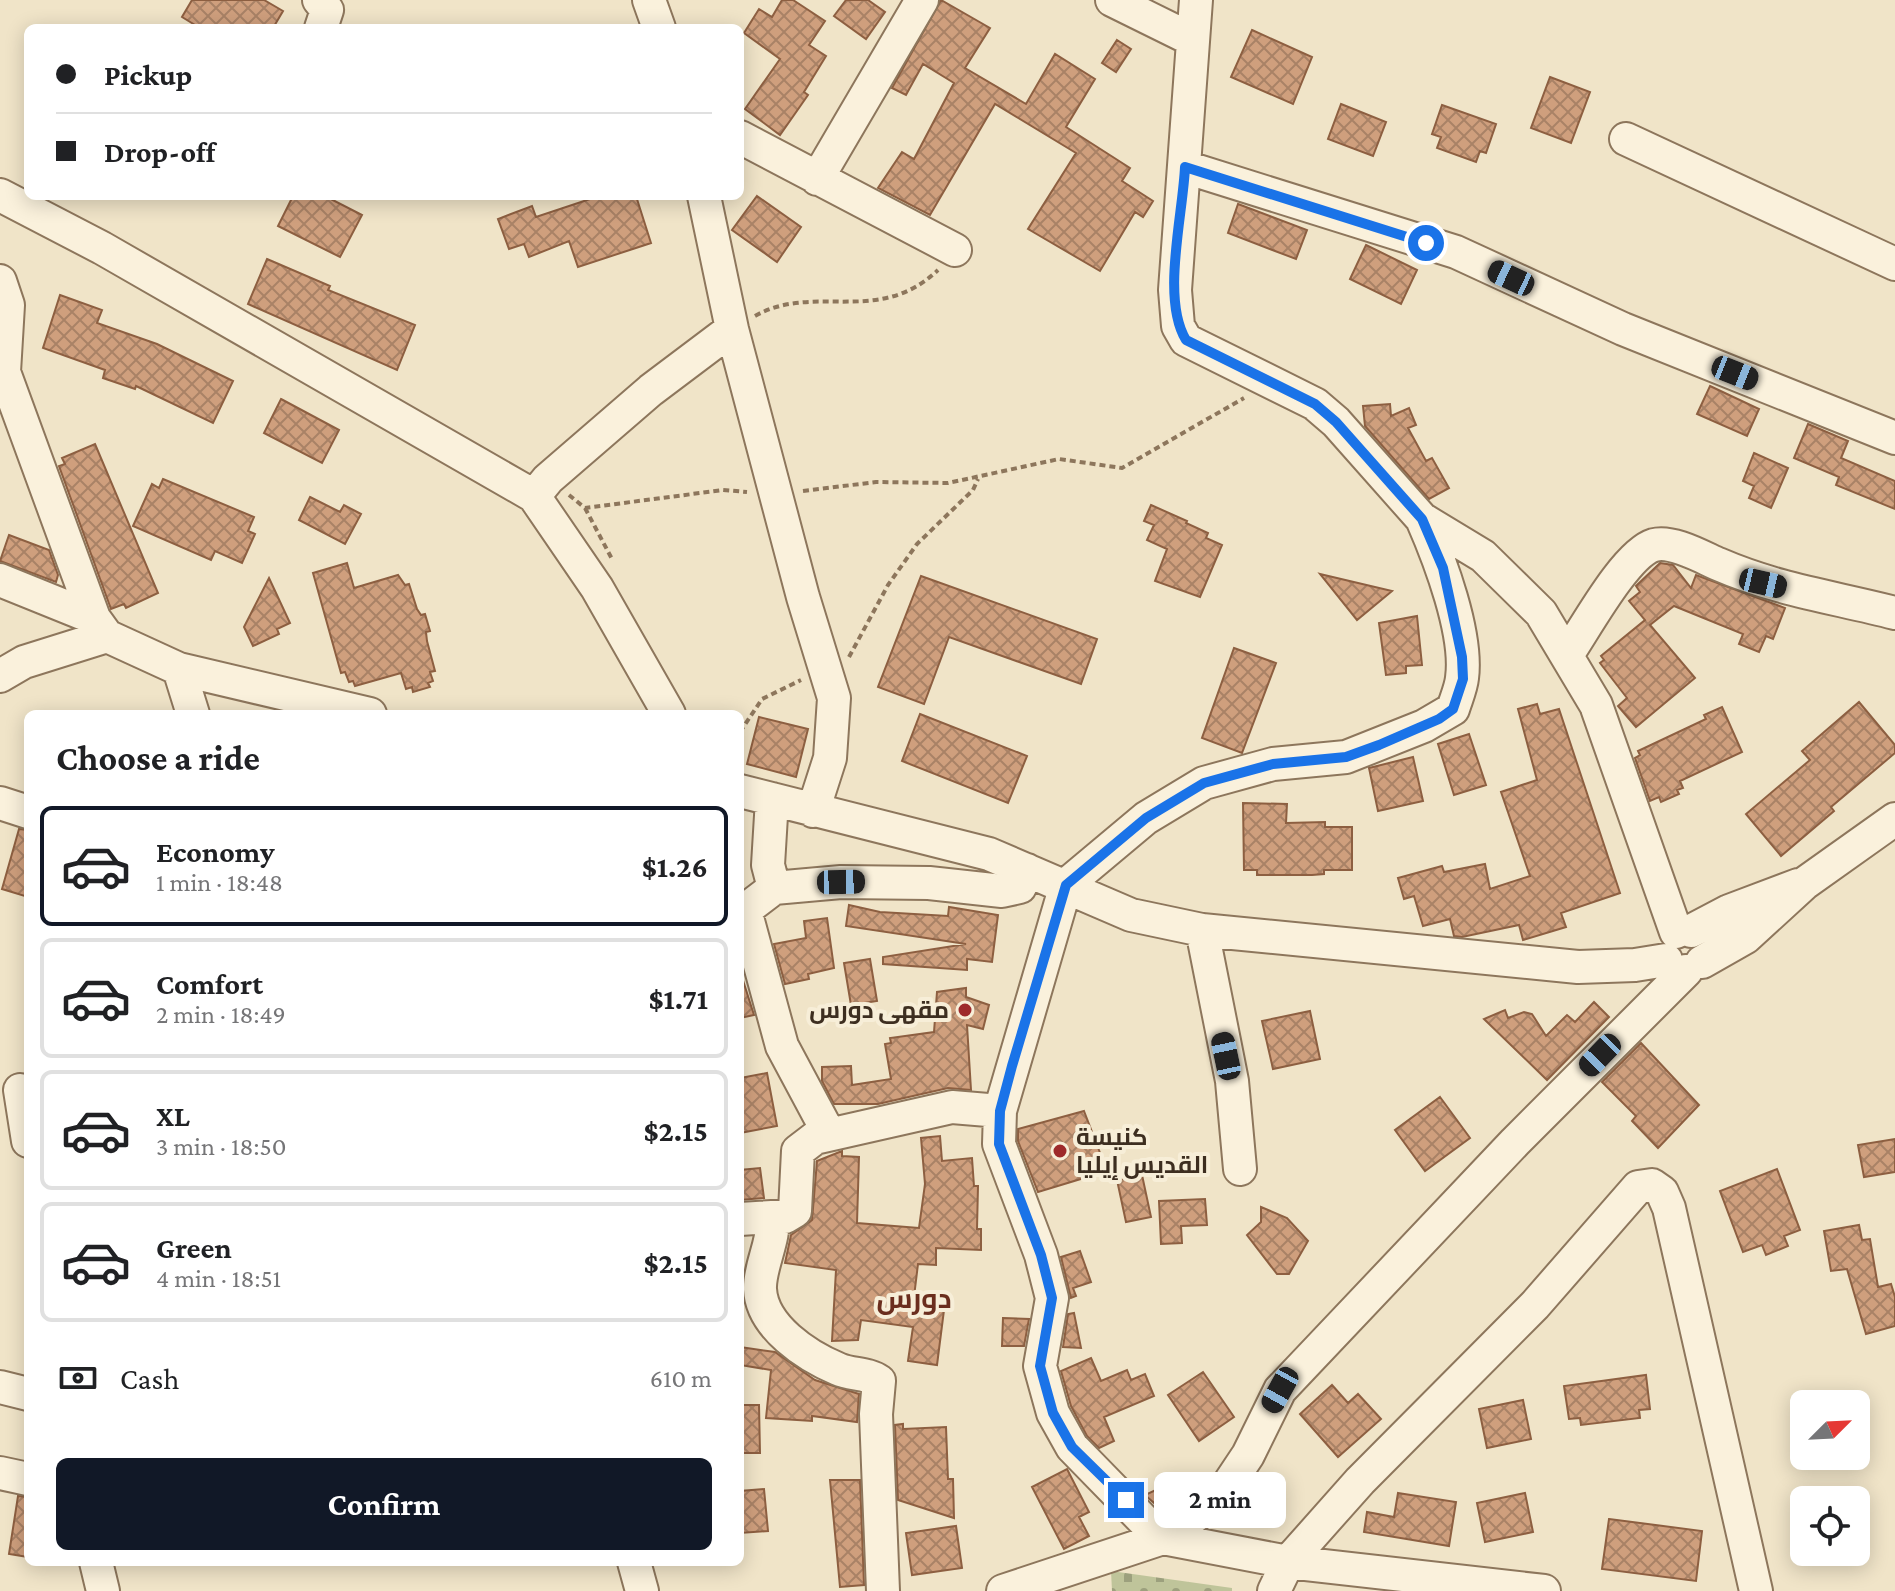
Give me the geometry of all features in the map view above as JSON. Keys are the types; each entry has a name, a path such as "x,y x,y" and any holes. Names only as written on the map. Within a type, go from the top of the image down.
{"street":[{"path":"319,0 327,10 322,24"},
{"path":"649,0 658,24"},
{"path":"817,179 922,0"},
{"path":"1112,0 1191,39"},
{"path":"1196,0 1175,290 1178,326 1186,340 1315,404 1336,422 1422,519 1483,556 1541,613 1596,705 1684,951"},
{"path":"744,139 955,250"},
{"path":"1626,139 1895,264"},
{"path":"1185,167 1456,252 1623,329 1895,438"},
{"path":"0,195 541,487 667,710"},
{"path":"705,200 732,329 834,698 830,758 813,811"},
{"path":"0,281 8,305 4,372 101,627"},
{"path":"541,487 651,390 732,329"},
{"path":"1422,519 1443,568 1462,657 1463,679 1453,709 1432,722 1346,757 1273,764 1204,783 1146,818 1066,885 1000,1111 999,1144 1041,1255 1052,1298 1040,1366 1053,1413 1072,1447 1152,1529 1288,1562 1544,1591"},
{"path":"1567,655 1632,561 1654,545 1664,544 1700,556 1763,583 1895,613"},
{"path":"0,580 101,627 179,669 353,710"},
{"path":"0,676 101,627"},
{"path":"179,669 192,710"},
{"path":"744,792 989,854 1131,915 1202,930 1578,967 1635,965 1746,937 1805,883 1895,819"},
{"path":"772,799 768,865 774,888"},
{"path":"0,803 24,811"},
{"path":"744,911 774,888 880,881 1002,891 1020,887 1027,870"},
{"path":"744,915 782,1046 828,1132"},
{"path":"1202,930 1232,1081 1240,1169"},
{"path":"1003,1591 1170,1533 1218,1500 1248,1455 1280,1390 1525,1131 1684,951"},
{"path":"16,1085 24,1122"},
{"path":"744,1219 785,1217 795,1211 798,1151 828,1132 952,1107 1000,1111"},
{"path":"1274,1591 1288,1562 1360,1481 1535,1305 1638,1187 1652,1185 1662,1192 1669,1208 1756,1591"},
{"path":"772,1217 774,1226 766,1243 760,1293 779,1332 836,1368 879,1381 876,1414 883,1591"},
{"path":"0,1387 24,1393"},
{"path":"0,1473 24,1478"},
{"path":"97,1566 103,1591"},
{"path":"635,1566 642,1591"}],"path":[{"path":"732,329 773,306 893,299 920,287 955,250"},
{"path":"541,487 585,508 723,490 777,494 876,482 948,483 978,479 1059,459 1122,468 1272,382"},
{"path":"834,698 850,657 888,585 917,544 973,490 978,479"},
{"path":"744,726 762,699 799,683 820,651"}],"green space":[{"path":"1111,1571 1232,1588 1232,1591 1112,1591"}],"building":[{"path":"192,0 264,0 283,11 275,24 193,24 182,17"},
{"path":"782,0 793,0 825,21 809,45 826,56 804,92 808,95 780,135 745,109 780,59 744,33 759,9 772,17"},
{"path":"846,0 868,0 885,12 866,39 834,16"},
{"path":"941,0 990,28 965,68 1026,104 1055,54 1095,79 1066,127 1130,168 1122,181 1153,201 1143,217 1135,212 1100,271 1028,229 1076,153 995,104 930,215 878,188 902,152 914,159 954,83 923,64 906,95 892,88"},
{"path":"1252,30 1312,57 1293,104 1231,77"},
{"path":"1117,40 1131,49 1116,72 1102,63"},
{"path":"1550,77 1590,92 1571,143 1531,128"},
{"path":"1341,104 1386,122 1373,156 1328,139"},
{"path":"1442,105 1496,124 1486,153 1480,151 1476,162 1437,148 1441,137 1432,134"},
{"path":"757,196 801,227 777,262 732,230"},
{"path":"291,200 333,200 362,215 340,257 278,226"},
{"path":"587,200 637,200 651,243 578,267 569,241 529,257 524,244 509,249 498,219 532,206 536,217"},
{"path":"1238,204 1307,230 1296,259 1228,233"},
{"path":"1366,245 1417,270 1401,304 1350,279"},
{"path":"267,259 330,286 328,290 415,325 397,370 248,304"},
{"path":"60,295 102,310 97,323 157,344 233,381 213,423 136,386 135,389 103,378 105,370 43,348"},
{"path":"1710,386 1759,409 1747,436 1697,414"},
{"path":"281,399 339,430 322,463 264,433"},
{"path":"1390,404 1391,416 1409,408 1416,425 1408,428 1426,461 1432,458 1449,488 1429,499 1365,426 1363,406"},
{"path":"1808,424 1848,441 1841,458 1895,481 1895,509 1836,485 1839,477 1794,458"},
{"path":"95,444 158,593 126,608 124,604 111,609 59,466 65,464 62,458"},
{"path":"1754,453 1788,468 1771,508 1749,498 1754,486 1743,481"},
{"path":"163,479 254,517 248,531 255,534 242,563 215,551 211,560 133,526 152,484 159,488"},
{"path":"310,497 340,512 344,505 361,514 345,544 299,520"},
{"path":"1151,505 1187,521 1208,533 1206,538 1222,545 1200,597 1155,581 1167,549 1147,540 1154,525 1144,521"},
{"path":"9,535 49,550 58,575 56,582 0,561"},
{"path":"347,563 354,588 398,575 405,585 409,584 417,609 421,615 425,614 430,631 426,632 427,641 435,671 430,672 433,681 428,683 430,687 413,692 412,687 406,689 401,673 355,686 353,681 349,682 345,672 341,673 313,573"},
{"path":"1660,563 1673,565 1691,588 1696,575 1785,608 1773,639 1766,636 1759,652 1739,644 1743,634 1674,606 1650,625 1695,678 1636,727 1618,706 1627,698 1600,663 1604,660 1601,656 1645,620 1629,601 1640,592 1636,586"},
{"path":"1320,574 1392,591 1357,620"},
{"path":"921,576 1097,639 1081,684 949,637 924,704 878,687"},
{"path":"269,578 290,623 277,629 279,634 253,646 244,627"},
{"path":"1417,616 1422,665 1406,666 1406,673 1386,675 1379,623"},
{"path":"1234,648 1276,663 1242,753 1202,738"},
{"path":"1859,702 1895,745 1895,753 1831,807 1834,811 1781,856 1746,814 1810,760 1802,751"},
{"path":"1537,704 1540,714 1559,709 1620,893 1561,913 1566,927 1523,940 1519,925 1462,937 1454,936 1450,919 1423,926 1414,896 1404,899 1398,878 1442,866 1444,872 1485,864 1490,889 1530,876 1501,792 1537,780 1518,709"},
{"path":"1722,707 1742,752 1680,781 1683,788 1677,790 1679,794 1661,802 1659,797 1650,801 1635,758 1640,755 1638,751 1706,719 1704,715"},
{"path":"920,714 1027,756 1008,803 902,761"},
{"path":"759,717 808,729 796,777 747,764"},
{"path":"1469,734 1486,785 1454,795 1438,744"},
{"path":"1413,757 1423,801 1378,811 1369,768"},
{"path":"1243,803 1287,804 1286,823 1325,822 1325,827 1352,827 1352,870 1324,870 1324,874 1312,875 1257,875 1257,870 1244,870"},
{"path":"19,829 24,830 24,896 2,889"},
{"path":"849,905 880,912 948,916 949,907 998,915 992,962 967,959 967,970 883,964 883,957 966,944 846,926"},
{"path":"827,918 834,968 808,974 809,979 785,984 774,944 806,938 804,921"},
{"path":"870,959 877,1001 851,1005 844,963"},
{"path":"744,984 754,1015 744,1017"},
{"path":"966,988 966,997 989,1005 983,1029 967,1025 971,1090 948,1088 878,1104 834,1104 822,1081 822,1067 851,1066 852,1085 891,1079 885,1044 891,1043 890,1038 934,1032 937,992"},
{"path":"1594,1002 1609,1017 1547,1080 1484,1019 1505,1010 1508,1018 1524,1012 1532,1014 1546,1036 1567,1015 1575,1022"},
{"path":"1310,1011 1320,1059 1273,1069 1262,1021"},
{"path":"1641,1043 1699,1105 1658,1148 1632,1121 1636,1116 1602,1082"},
{"path":"767,1073 777,1126 744,1132 744,1077"},
{"path":"1440,1097 1470,1138 1425,1171 1395,1130"},
{"name":"كنيسة القديس إيليا","path":"1084,1111 1107,1171 1038,1192 1018,1141 1018,1129"},
{"path":"940,1136 942,1161 972,1158 974,1186 978,1186 977,1229 981,1229 981,1250 936,1248 936,1265 918,1264 913,1305 944,1310 937,1365 908,1361 913,1327 861,1320 858,1340 832,1341 836,1270 785,1263 791,1235 812,1220 817,1161 842,1151 842,1156 859,1157 857,1223 919,1228 925,1184 921,1138"},
{"path":"1895,1139 1895,1172 1864,1177 1858,1145"},
{"path":"760,1168 764,1198 744,1200 744,1170"},
{"path":"1777,1169 1800,1230 1784,1236 1788,1246 1766,1255 1762,1245 1743,1252 1720,1191"},
{"path":"1142,1175 1151,1217 1126,1222 1117,1180"},
{"path":"1205,1199 1207,1225 1181,1226 1182,1243 1161,1244 1159,1201"},
{"path":"1261,1207 1287,1218 1308,1241 1289,1274 1277,1274 1247,1235 1261,1222"},
{"path":"1859,1225 1862,1240 1870,1239 1878,1287 1891,1284 1895,1297 1895,1326 1866,1334 1847,1269 1831,1271 1824,1231"},
{"path":"1080,1251 1091,1282 1073,1288 1076,1296 1071,1298 1061,1257"},
{"path":"1074,1313 1081,1348 1063,1347 1068,1314"},
{"path":"1003,1318 1029,1319 1024,1346 1002,1346"},
{"path":"744,1348 775,1352 815,1380 859,1394 857,1422 812,1416 812,1421 766,1418 771,1370 744,1366"},
{"path":"1091,1358 1101,1381 1127,1370 1131,1380 1145,1374 1154,1396 1104,1417 1114,1441 1099,1448 1087,1436 1071,1406 1061,1371"},
{"path":"1203,1372 1234,1417 1199,1441 1168,1395"},
{"path":"1646,1375 1650,1409 1639,1410 1640,1418 1581,1425 1580,1418 1569,1419 1564,1386"},
{"path":"1332,1385 1348,1403 1358,1394 1381,1419 1338,1457 1300,1414"},
{"path":"1523,1400 1531,1439 1487,1448 1479,1409"},
{"path":"744,1405 759,1405 760,1453 744,1453"},
{"path":"903,1424 903,1429 946,1427 948,1479 953,1479 954,1518 898,1500 895,1425"},
{"path":"1067,1469 1089,1512 1079,1517 1089,1536 1064,1549 1032,1487"},
{"path":"1188,1475 1196,1492 1162,1510 1145,1495"},
{"path":"830,1480 860,1480 864,1585 840,1587"},
{"path":"764,1489 768,1531 744,1533 744,1491"},
{"path":"1398,1493 1456,1502 1449,1546 1364,1532 1367,1512 1394,1517"},
{"path":"1525,1493 1533,1532 1485,1542 1477,1503"},
{"path":"18,1496 24,1497 24,1556 9,1554"},
{"path":"1609,1519 1702,1531 1696,1581 1602,1569"},
{"path":"956,1526 962,1568 912,1575 906,1533"}],"place":[{"name":"مقهى دورس","path":"965,1010"},
{"name":"كنيسة القديس إيليا","path":"1060,1151"}],"district":[{"name":"دورس","path":"914,1298"}],"route":[{"path":"1126,1500 1072,1447 1053,1413 1041,1379 1040,1366 1051,1320 1052,1298 1041,1255 999,1144 1000,1111 1066,885 1146,818 1204,783 1273,764 1346,757 1379,745 1439,719 1453,709 1463,679 1462,657 1443,568 1422,519 1336,422 1315,404 1186,340 1178,326 1174,309 1185,167 1426,243"}]}
